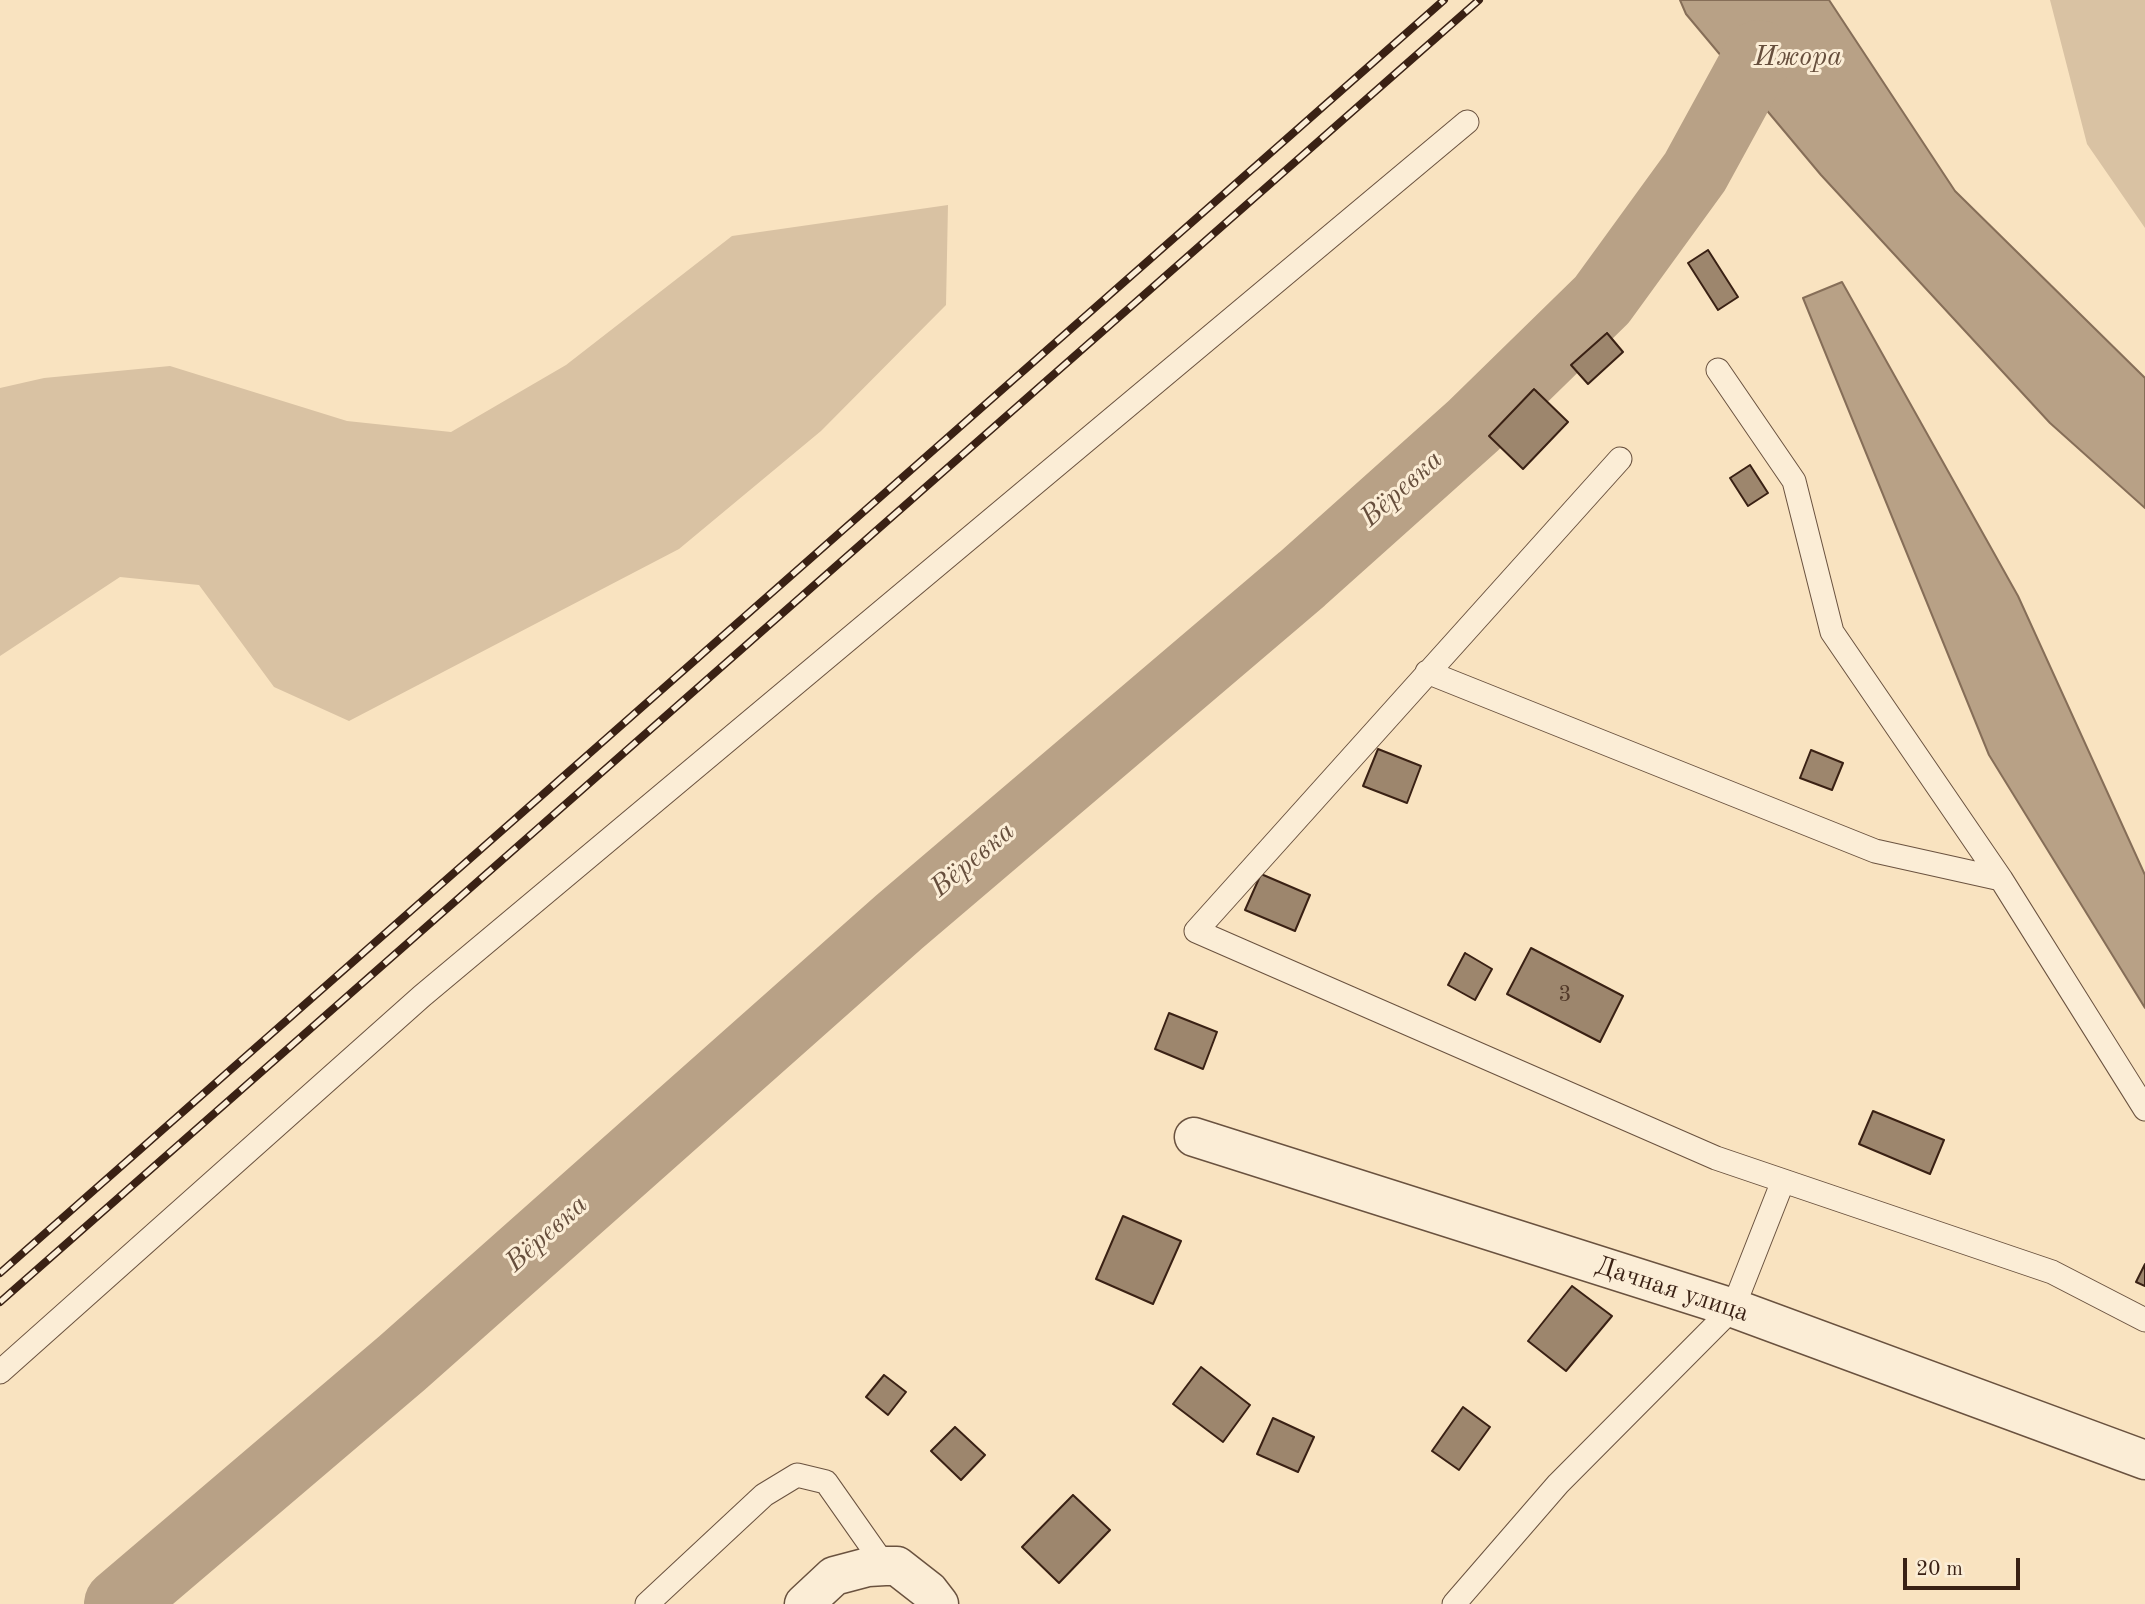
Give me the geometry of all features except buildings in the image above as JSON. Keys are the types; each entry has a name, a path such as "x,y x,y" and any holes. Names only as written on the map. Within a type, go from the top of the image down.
{"street":[{"name":"Дачная улица","path":"1194,1138 1733,1308 2145,1460"},
{"path":"804,1604 834,1576 868,1567 885,1566 897,1566 929,1591 939,1604"}],"lane":[{"path":"0,1372 422,996 1467,122"},
{"path":"1718,370 1794,481 1832,632 2001,879 2145,1109"},
{"path":"1620,459 1196,931 1716,1158 2052,1272 2145,1320"},
{"path":"1427,672 1875,851 2001,879"},
{"path":"1454,1604 1559,1484 1733,1308 1783,1181"},
{"path":"647,1604 764,1495 797,1475 826,1482 885,1566"}],"shaded area":[{"path":"2050,0 2145,0 2145,228 2087,144"},
{"path":"948,205 946,305 821,431 679,549 349,721 274,687 199,585 120,577 0,656 0,388 44,378 170,366 347,421 451,432 566,365 732,236"}],"water":[{"name":"Ижора","path":"1680,0 1829,0 1955,191 2145,378 2145,508 2050,423 1821,175 1686,14"},
{"path":"1842,282 2018,596 2145,875 2145,1008 1989,755 1803,298"}],"waterway":[{"name":"Вёревка","path":"119,1604 402,1363 899,922 1302,579 1473,426 1602,300 1695,172 1759,55"}],"railway":[{"path":"0,1273 1444,0"},
{"path":"0,1302 1479,0"}]}
